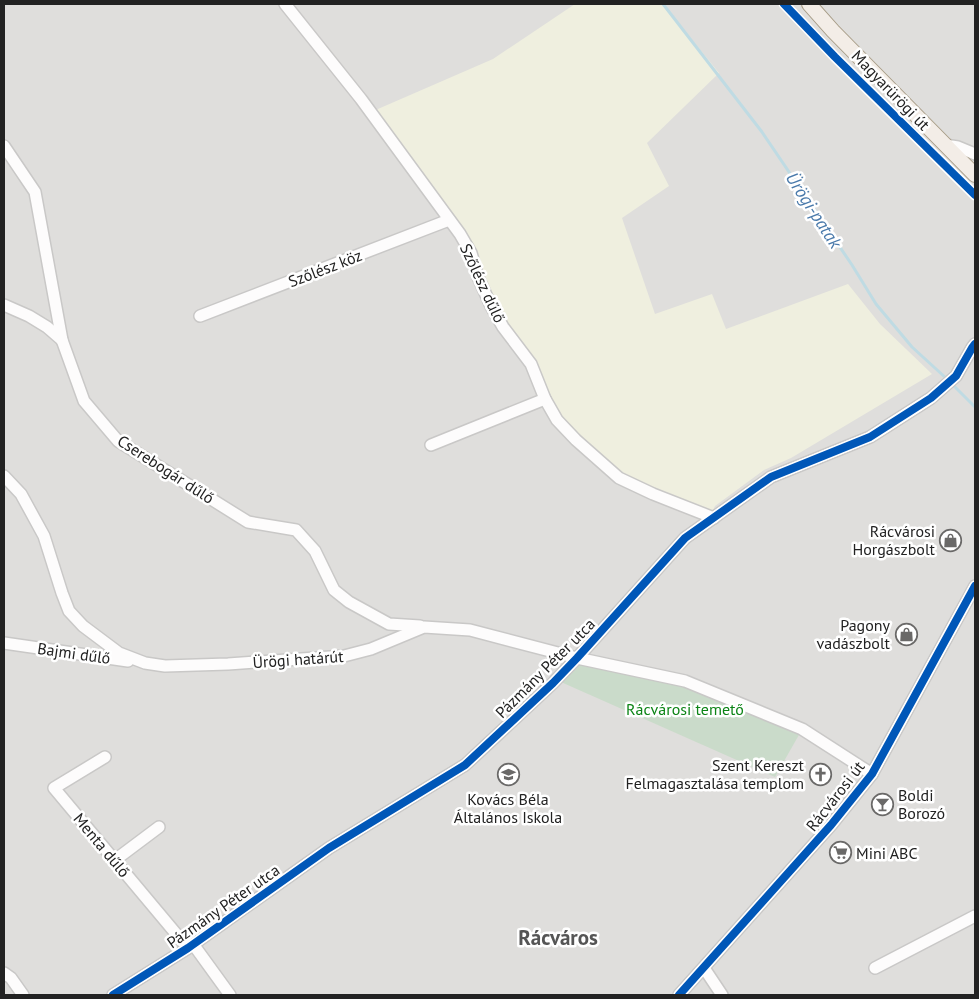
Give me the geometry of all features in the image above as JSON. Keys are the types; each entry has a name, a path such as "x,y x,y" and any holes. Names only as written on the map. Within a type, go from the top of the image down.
{"main road":[{"name":"Magyarürögi út","path":"809,4 833,31 975,175"}],"street":[{"name":"Szőlész dűlő","path":"284,4 361,99 460,234 471,253 478,277 491,306 503,327 531,364 545,399 557,420 576,440 619,478 652,494 714,518"},
{"path":"945,145 958,147 975,154"},
{"name":"Cserebogár dűlő","path":"4,146 35,192 62,340 84,401 118,441 248,522 296,530 315,551 334,590 349,602 389,624 424,626"},
{"name":"Szőlész köz","path":"200,316 449,220"},
{"path":"4,304 47,327 62,340"},
{"name":"Pázmány Péter utca","path":"113,995 191,946 329,848 465,765 553,683 685,538 771,477 870,437 931,398 956,376 975,344"},
{"path":"431,445 545,399"},
{"name":"Ürögi határút","path":"4,476 22,494 40,530 69,611 83,626 119,653 145,663 165,666 228,664 344,656 371,649 424,626 470,630 577,658 685,681 802,729 872,774"},
{"name":"Rácvárosi út","path":"679,995 831,825 872,774 975,586"},
{"name":"Bajmi dűlő","path":"4,643 145,663"},
{"name":"Menta dűlő","path":"105,757 54,788 191,946 230,995"},
{"path":"116,860 158,828"},
{"path":"875,968 975,916"},
{"path":"704,968 722,995"},
{"path":"4,973 11,978 23,995"}],"shaded area":[{"path":"4,4 975,4 975,995 4,995"}],"green space":[{"path":"575,4 663,4 719,73 647,143 669,186 622,218 655,314 712,294 726,329 848,284 880,324 932,374 791,458 764,470 715,506 710,516 615,474 552,412 531,364 449,220 371,112 493,59"},
{"name":"Rácvárosi temető","path":"580,658 685,681 800,733 775,777 561,682"}],"waterway":[{"name":"Ürögi-patak","path":"663,4 762,132 852,265 876,304 912,347 947,379"},
{"name":"Ürögi-patak","path":"951,383 975,407"}],"cycle path":[{"path":"784,4 975,195"},
{"path":"113,995 188,948 329,848 465,765 553,683 685,538 771,477 870,437 931,398 956,376 975,344"},
{"path":"679,995 831,825 872,774 975,586"}],"place":[{"name":"Rácvárosi Horgászbolt","path":"951,540"},
{"name":"Pagony vadászbolt","path":"906,634"},
{"name":"Szent Kereszt Felmagasztalása templom","path":"820,774"},
{"name":"Kovács Béla Általános Iskola","path":"508,775"},
{"name":"Boldi Borozó","path":"882,804"},
{"name":"Mini ABC","path":"840,853"}],"district":[{"name":"Rácváros","path":"558,937"}]}
